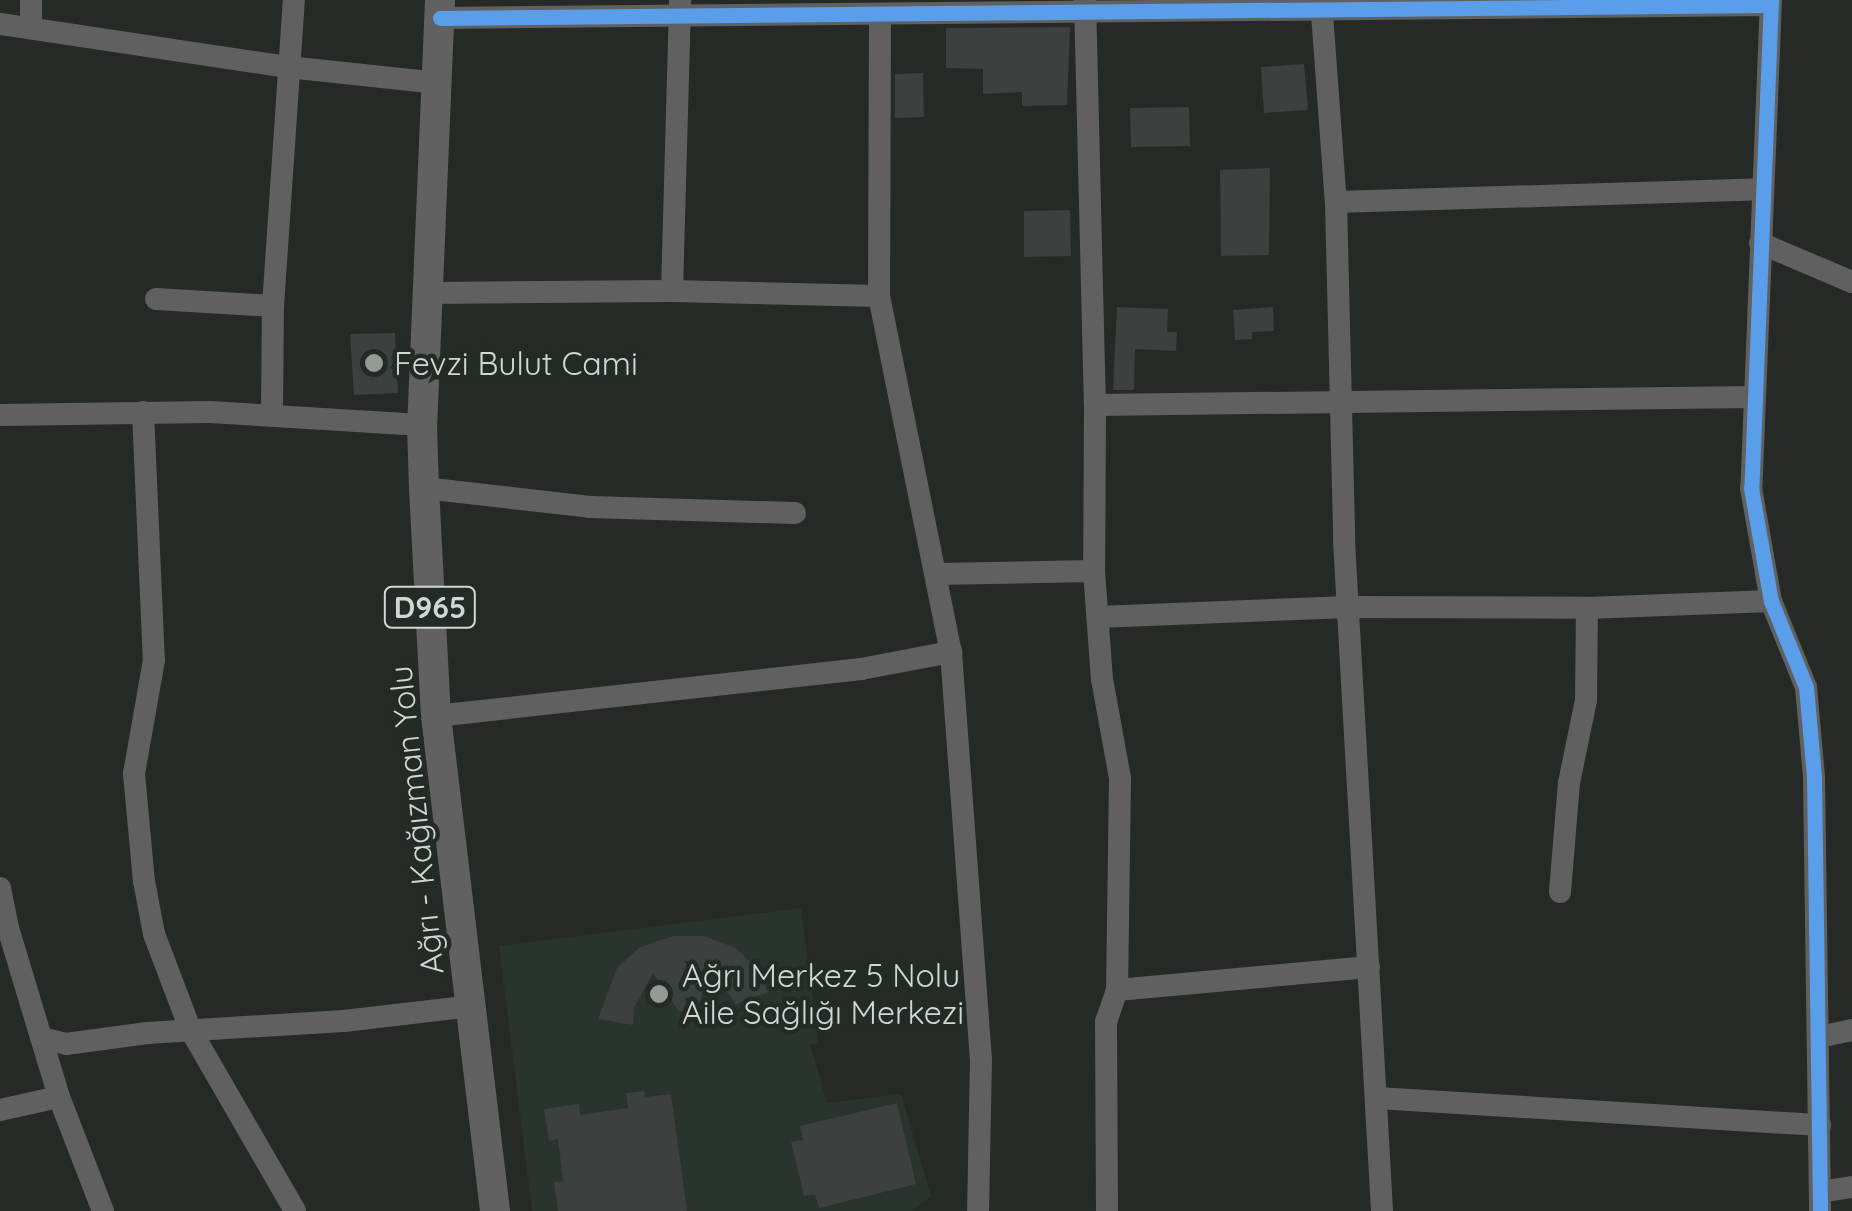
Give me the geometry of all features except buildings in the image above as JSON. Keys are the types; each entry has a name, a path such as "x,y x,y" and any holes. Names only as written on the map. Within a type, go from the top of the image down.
{"main road":[{"name":"Ağrı - Kağızman Yolu","path":"440,9 422,425 424,488 436,716 495,1211"}],"street":[{"path":"30,0 30,28"},
{"path":"272,413 273,306 294,0"},
{"path":"440,9 680,8 880,14 1085,6 1770,3 1752,488 1771,601 1806,687 1814,777 1820,1202 1852,1187"},
{"path":"1085,6 1095,405 1094,571 1102,679 1120,778 1117,990 1106,1022 1107,1211"},
{"path":"1321,6 1336,202 1349,607 1382,1211"},
{"path":"672,291 680,8"},
{"path":"880,14 879,296 887,350 952,652 980,1058 978,1211"},
{"path":"0,24 288,67 438,83"},
{"path":"1336,202 1762,189"},
{"path":"1760,244 1852,282"},
{"path":"429,293 672,291 879,296"},
{"path":"156,300 273,306"},
{"path":"1095,405 1755,397"},
{"path":"143,412 154,660 134,774 136,825 154,934 190,1030 295,1211"},
{"path":"0,415 272,413 422,425"},
{"path":"424,488 590,507 795,513"},
{"path":"938,574 1094,571"},
{"path":"1098,617 1349,607 1588,608 1771,601"},
{"path":"1560,892 1569,782 1586,700 1588,608"},
{"path":"436,716 861,669 952,652"},
{"path":"0,888 4,929 58,1096 103,1211"},
{"path":"1117,990 1369,968"},
{"path":"41,1038 66,1044 190,1030 344,1021 471,1006"},
{"path":"1818,1037 1852,1030"},
{"path":"0,1110 58,1096"},
{"path":"1378,1098 1820,1125"}],"shaded area":[{"path":"801,908 818,1043 810,1045 827,1103 901,1094 931,1196 912,1211 532,1211 499,946"}],"cycle path":[{"path":"1771,0 1751,488 1771,601 1806,687 1814,777 1820,1211"},
{"path":"440,18 1770,5"}],"place":[{"name":"Fevzi Bulut Cami","path":"374,363"},
{"name":"Ağrı Merkez 5 Nolu Aile Sağlığı Merkezi","path":"659,994"}]}
